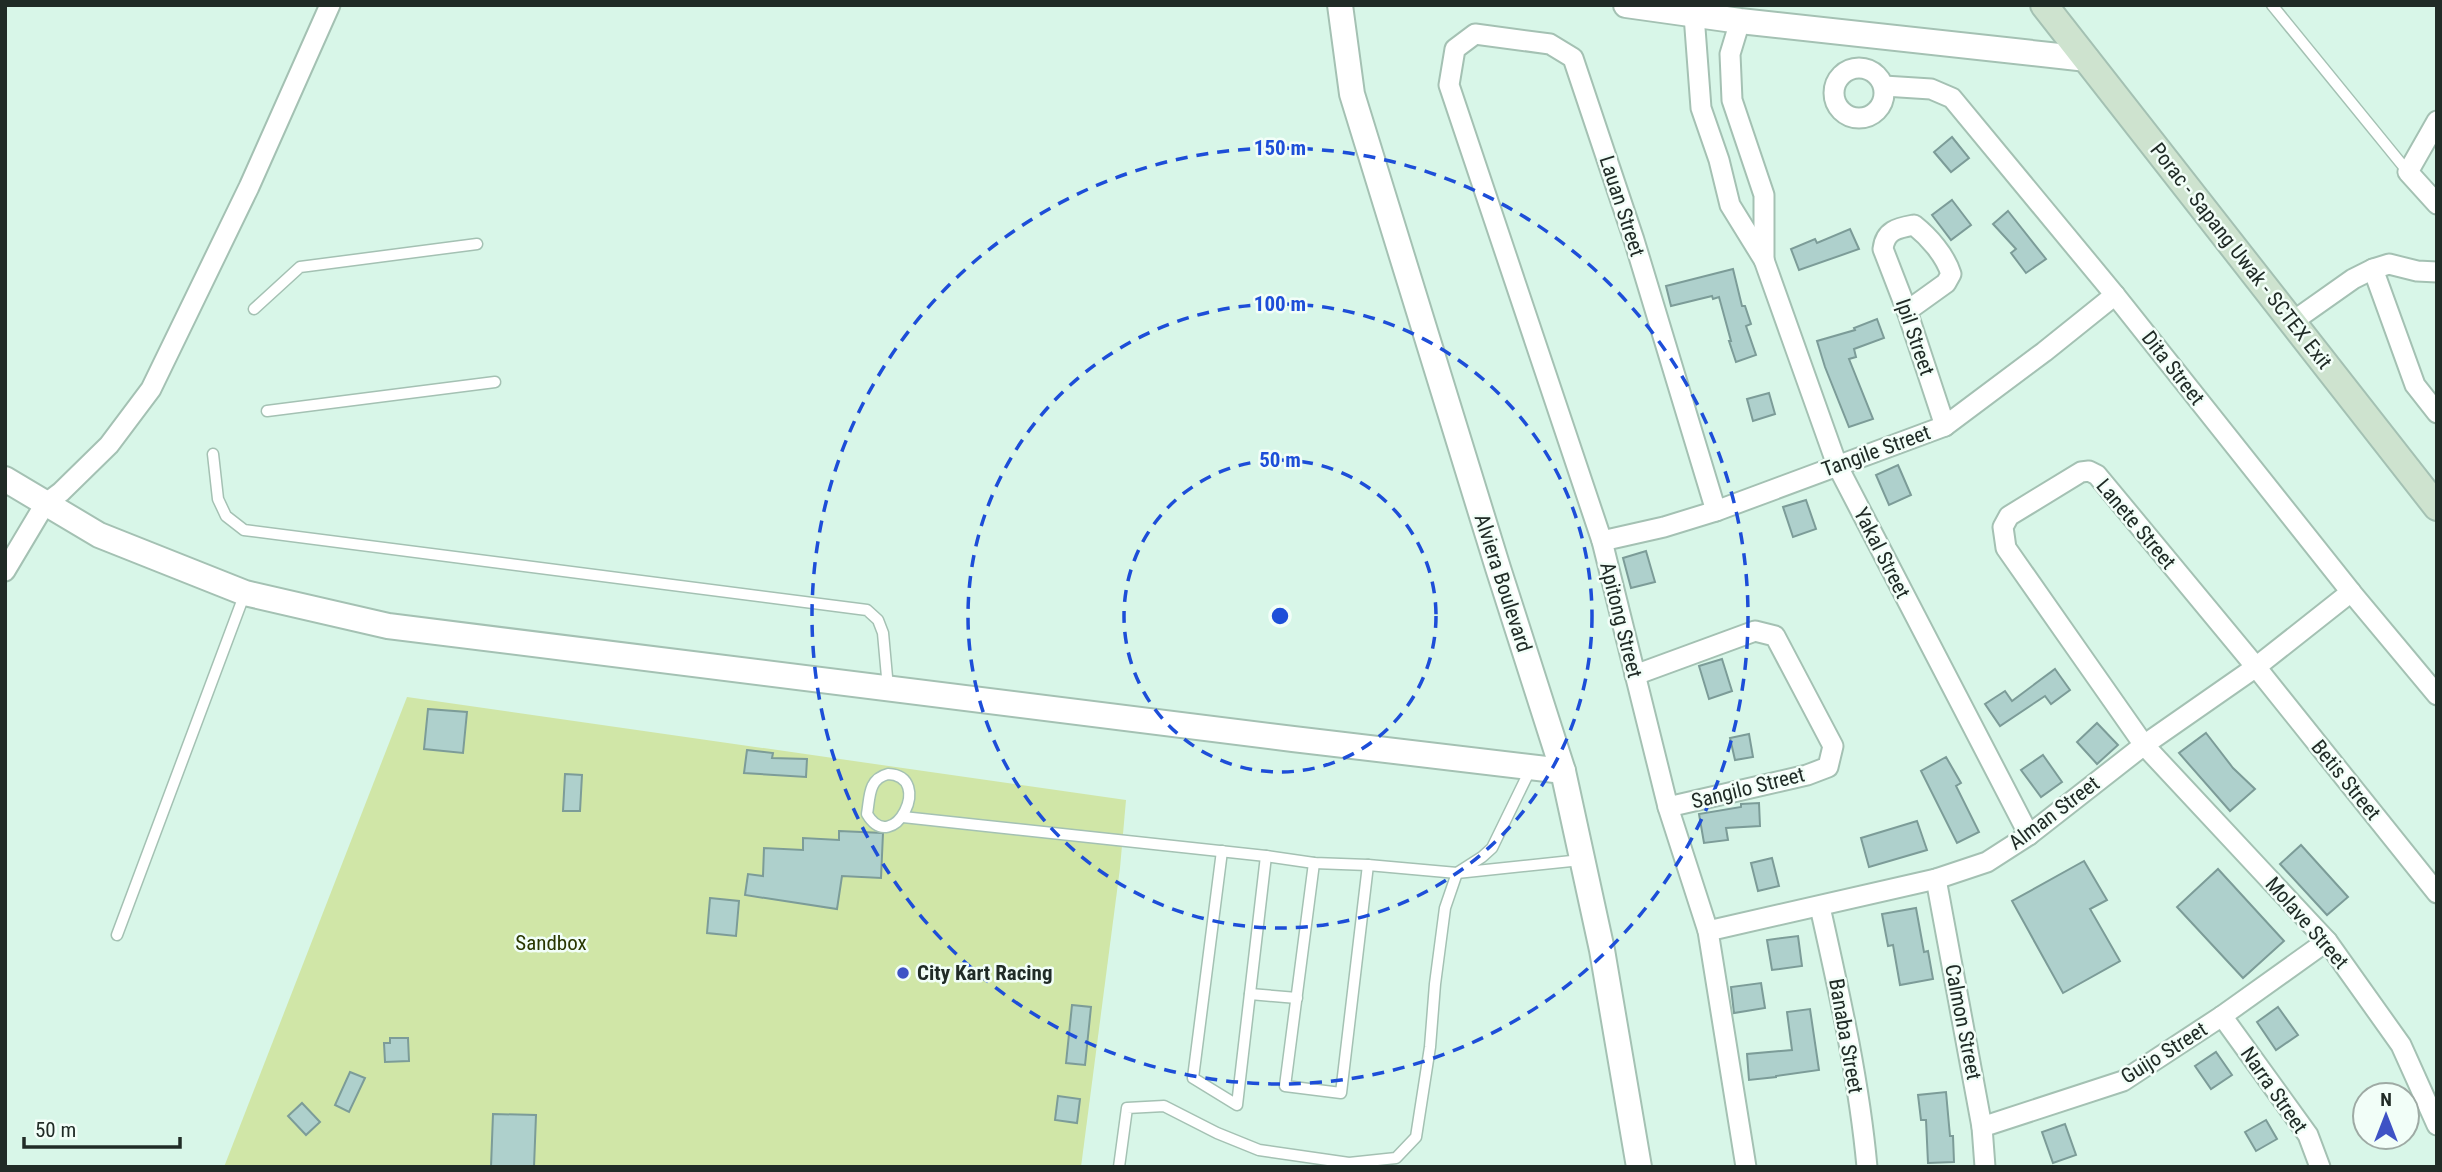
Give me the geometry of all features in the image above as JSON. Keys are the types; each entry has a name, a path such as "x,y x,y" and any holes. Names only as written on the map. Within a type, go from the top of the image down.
{"main road":[{"name":"Porac - Sapang Uwak - SCTEX Exit","path":"2044,5 2437,507"}],"street":[{"path":"5,571 45,504 109,445 151,389 249,187 330,5"},
{"name":"Alviera Boulevard","path":"1340,5 1352,94 1563,771 1602,950 1639,1167"},
{"path":"1626,5 1740,21 2087,59"},
{"name":"Yakal Street","path":"1693,15 1701,108 1719,160 1730,205 1764,260 1837,466 2029,835"},
{"name":"Yakal Street","path":"1740,21 1730,54 1732,100 1764,195 1764,260"},
{"name":"Lauan Street","path":"1449,85 1455,49 1475,34 1550,44 1573,58 1634,240 1716,511"},
{"name":"Apitong Street","path":"1449,85 1602,541 1668,807 1708,931 1746,1167"},
{"name":"Dita Street","path":"1884,86 1931,89 1952,98 2115,295 2351,592 2437,695"},
{"path":"2437,121 2408,172 2437,204"},
{"path":"1719,160 1748,150"},
{"name":"Ipil Street","path":"1907,312 1946,284 1951,274 1948,263 1914,225 1892,229 1884,239 1883,248 1945,426"},
{"path":"2292,322 2353,279 2373,269 2389,264 2417,271 2437,272"},
{"path":"2373,269 2415,385 2437,413"},
{"name":"Tangile Street","path":"1602,541 1664,527 1716,511 1945,426 2115,295"},
{"name":"Lanete Street","path":"2144,745 2006,548 2003,527 2009,516 2081,472 2089,471 2097,475 2256,667"},
{"path":"5,479 99,535 245,593 388,626 1563,771"},
{"name":"Alman Street","path":"1708,931 1820,907 1936,878 1987,862 2029,835 2144,745 2256,667 2351,592"},
{"name":"Sangilo Street","path":"1635,675 1755,631 1775,636 1833,746 1828,767 1807,775 1668,807"},
{"name":"Betis Street","path":"2256,667 2437,893"},
{"name":"Molave Street","path":"2144,745 2327,941 2402,1045 2437,1125"},
{"name":"Calmon Street","path":"1936,878 1982,1127 1985,1167"},
{"name":"Banaba Street","path":"1820,907 1842,1005 1865,1139 1867,1167"},
{"name":"Guijo Street","path":"1982,1127 2123,1081 2222,1016 2327,941"},
{"name":"Narra Street","path":"2222,1016 2308,1135 2320,1167"}],"lane":[{"path":"2272,5 2408,172"},
{"path":"254,309 300,267 477,244"},
{"path":"267,411 495,382"},
{"path":"213,454 218,499 226,516 244,530 867,610 878,620 883,633 888,689"},
{"path":"117,935 245,593"},
{"path":"1119,1167 1128,1108 1164,1106 1217,1133 1259,1150 1349,1163 1396,1158 1416,1137 1430,1047 1445,908 1457,873 1482,858 1492,848 1531,768"},
{"path":"894,774 908,786 910,792 903,817 899,822 887,827 875,823 867,814 870,789 882,775 894,774"},
{"path":"903,817 1314,863 1457,873 1582,860"},
{"path":"1222,851 1193,1078 1237,1105 1266,856"},
{"path":"1314,863 1284,1086 1340,1093 1368,865"},
{"path":"1250,994 1297,998"}],"green space":[{"name":"Sandbox","path":"407,697 1126,800 1120,868 1081,1167 224,1167"}],"building":[{"path":"1952,137 1969,158 1951,172 1934,152"},
{"path":"1952,200 1971,225 1951,240 1932,215"},
{"path":"2008,211 2046,259 2026,273 2011,253 2016,249 1993,224"},
{"path":"1850,229 1859,249 1799,270 1791,249 1815,239 1817,243"},
{"path":"1733,269 1742,306 1745,306 1751,324 1746,326 1756,355 1736,362 1719,297 1713,299 1712,296 1671,306 1666,286"},
{"path":"1877,319 1884,338 1854,349 1856,357 1849,359 1873,419 1849,427 1817,341 1855,330 1854,328"},
{"path":"1769,393 1775,414 1753,421 1747,399"},
{"path":"1898,465 1911,495 1889,505 1876,475"},
{"path":"1806,500 1816,529 1793,537 1783,507"},
{"path":"1646,551 1655,582 1631,588 1623,558"},
{"path":"1722,659 1732,691 1709,699 1699,666"},
{"path":"2055,669 2070,690 2051,704 2045,696 2000,726 1985,704 2005,691 2012,701"},
{"path":"428,709 467,712 463,753 424,749"},
{"path":"2097,723 2118,745 2097,764 2077,742"},
{"path":"2206,733 2233,768 2255,789 2230,811 2179,753"},
{"path":"1749,734 1753,757 1735,760 1730,738"},
{"path":"747,750 773,753 772,758 807,759 806,777 744,773"},
{"path":"2043,755 2062,782 2041,797 2021,770"},
{"path":"1946,757 1961,783 1956,786 1979,832 1957,843 1921,771"},
{"path":"565,774 582,775 580,811 563,811"},
{"path":"1759,803 1760,826 1726,828 1728,840 1704,843 1699,814 1741,807 1741,804"},
{"path":"1917,821 1927,850 1869,867 1861,838"},
{"path":"839,831 883,833 881,878 842,876 837,909 745,895 748,874 763,876 764,848 803,850 803,838 839,840"},
{"path":"2301,845 2348,897 2327,915 2280,864"},
{"path":"1772,858 1779,886 1758,891 1751,863"},
{"path":"2084,861 2107,900 2090,909 2120,961 2063,993 2012,901"},
{"path":"2218,869 2284,941 2243,978 2177,907"},
{"path":"710,898 739,901 736,936 707,933"},
{"path":"1916,908 1924,952 1928,951 1933,979 1900,985 1893,945 1888,946 1882,914"},
{"path":"1798,936 1802,966 1772,970 1767,940"},
{"path":"1761,983 1765,1008 1734,1013 1731,987"},
{"path":"1072,1005 1091,1007 1085,1065 1066,1063"},
{"path":"2278,1007 2298,1035 2276,1050 2257,1022"},
{"path":"1810,1009 1819,1070 1749,1080 1747,1054 1792,1050 1787,1012"},
{"path":"390,1038 408,1038 409,1061 385,1062 384,1043 390,1043"},
{"path":"2216,1052 2232,1075 2211,1089 2195,1066"},
{"path":"350,1072 365,1078 349,1112 335,1105"},
{"path":"1946,1092 1954,1162 1928,1163 1926,1120 1921,1120 1918,1095"},
{"path":"1058,1096 1080,1099 1077,1123 1055,1120"},
{"path":"302,1103 320,1122 306,1135 288,1116"},
{"path":"493,1114 536,1115 534,1167 491,1167"},
{"path":"2266,1120 2277,1139 2256,1151 2245,1132"},
{"path":"2065,1124 2076,1155 2053,1163 2042,1132"}],"place":[{"name":"City Kart Racing","path":"903,973"}]}
